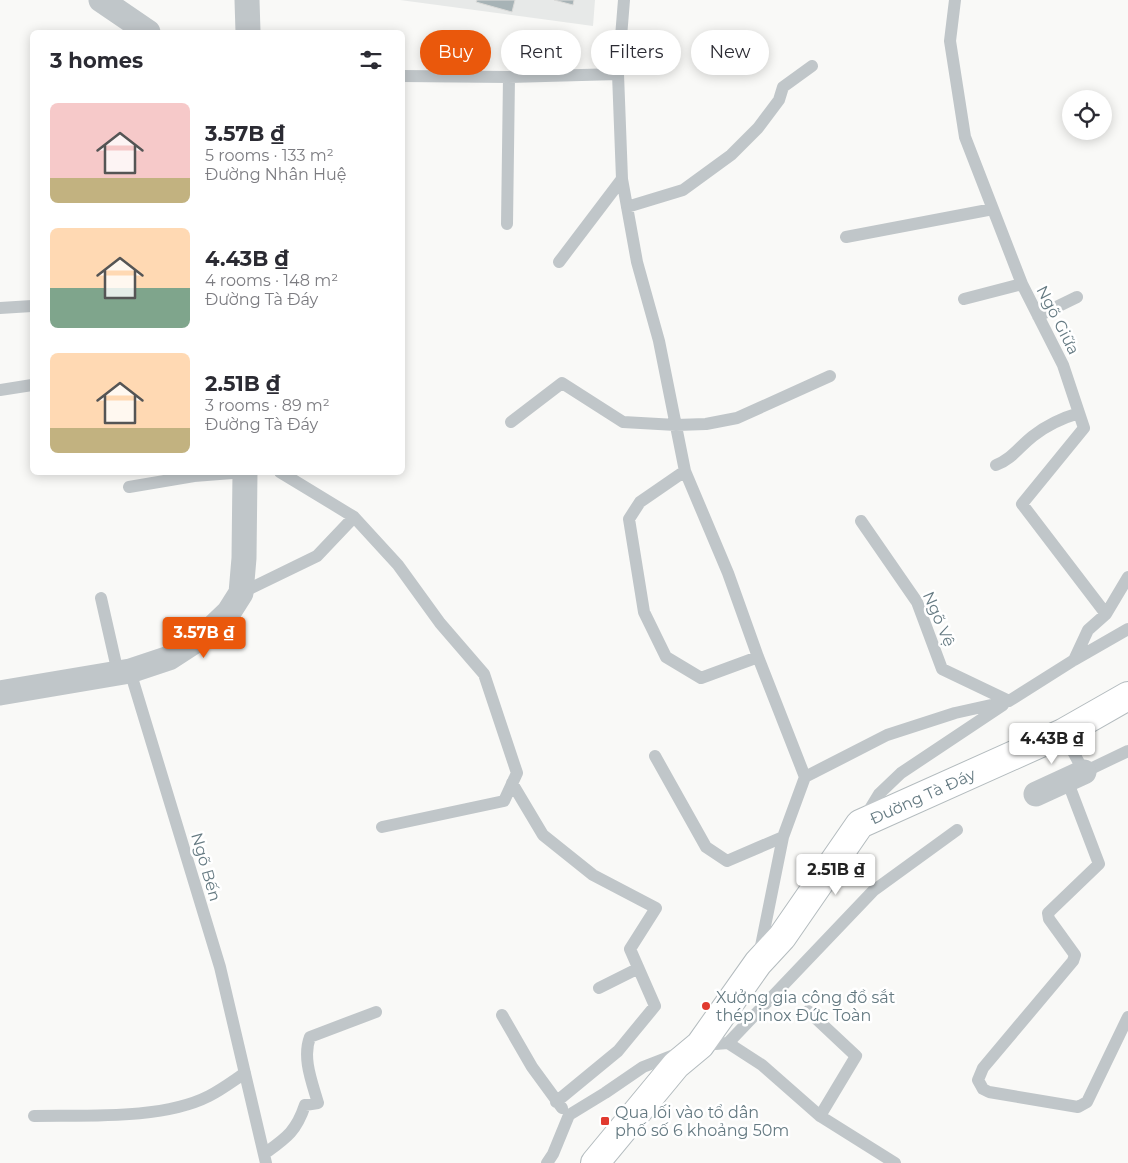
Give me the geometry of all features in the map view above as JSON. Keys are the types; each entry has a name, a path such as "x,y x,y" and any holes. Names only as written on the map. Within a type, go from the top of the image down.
{"street":[{"path":"101,0 145,30"},
{"path":"247,0 248,30"},
{"path":"0,693 124,672 169,658 206,634 229,612 241,593 244,558 245,475"},
{"name":"Đường Tà Đáy","path":"595,1163 676,1064 700,1045 758,963 782,937 860,824 1063,733 1128,696"},
{"path":"1036,794 1076,776"}],"lane":[{"path":"622,30 624,0"},
{"name":"Ngõ Giữa","path":"955,0 950,41 965,137 1022,284 1063,365 1084,428 1022,504 1106,614"},
{"path":"627,207 683,190 731,155 758,128 779,100 783,88 812,66"},
{"path":"405,76 509,77 591,75"},
{"path":"618,75 622,179 636,262 659,341 685,471 728,573 758,657 805,777 782,837 767,904 758,963"},
{"path":"507,224 509,77"},
{"path":"559,262 622,179"},
{"path":"846,237 993,209"},
{"path":"964,299 1022,284"},
{"path":"1038,316 1077,297"},
{"path":"0,308 30,306"},
{"path":"512,422 562,383 623,422 676,425 706,424 736,418 830,376"},
{"path":"0,390 30,385"},
{"path":"996,465 1006,461 1039,432 1060,419 1079,412"},
{"path":"685,471 640,502 629,520 644,612 666,656 701,678 758,657"},
{"path":"129,487 207,475"},
{"path":"285,475 354,516 398,565 440,623 484,674 517,773 504,801 382,827"},
{"path":"241,593 317,556 354,516"},
{"name":"Ngõ Vệ","path":"861,521 917,602 942,669 1009,701"},
{"path":"1074,660 1088,630 1106,614 1128,578"},
{"name":"Ngõ Bến","path":"101,598 220,967 265,1159"},
{"path":"860,824 879,794 901,773 1009,701 1128,629"},
{"path":"805,777 852,755 888,735 955,713 1009,701"},
{"path":"1063,733 1099,864 1048,913 1049,919 1075,955 1073,962 988,1062 980,1074 978,1080 980,1085 988,1092 1078,1107 1087,1102 1128,1017"},
{"path":"1076,776 1128,751"},
{"path":"655,756 706,847 727,861 782,837"},
{"path":"512,783 543,835 593,875 656,908 630,949 637,969 655,1006 618,1051 556,1102"},
{"path":"728,1043 873,891 957,830"},
{"path":"599,988 637,969"},
{"path":"808,1011 856,1056 820,1116"},
{"path":"265,1159 291,1134 299,1123 305,1105 318,1103 309,1073 306,1047 310,1037 376,1012"},
{"path":"502,1015 532,1067 556,1102 569,1115"},
{"path":"547,1163 553,1154 569,1115 643,1067 700,1045 728,1043 762,1065 820,1116 895,1163"},
{"path":"34,1116 112,1115 185,1105 209,1096 245,1073"}],"shaded area":[{"path":"400,0 595,0 593,26"}],"building":[{"path":"477,0 515,0 512,12 476,2"},
{"path":"554,0 574,0 573,5"}],"place":[{"name":"Xưởng gia công đồ sắt thép inox Đức Toàn","path":"706,1006"},
{"name":"Qua lối vào tổ dân phố số 6 khoảng 50m","path":"605,1121"}]}
